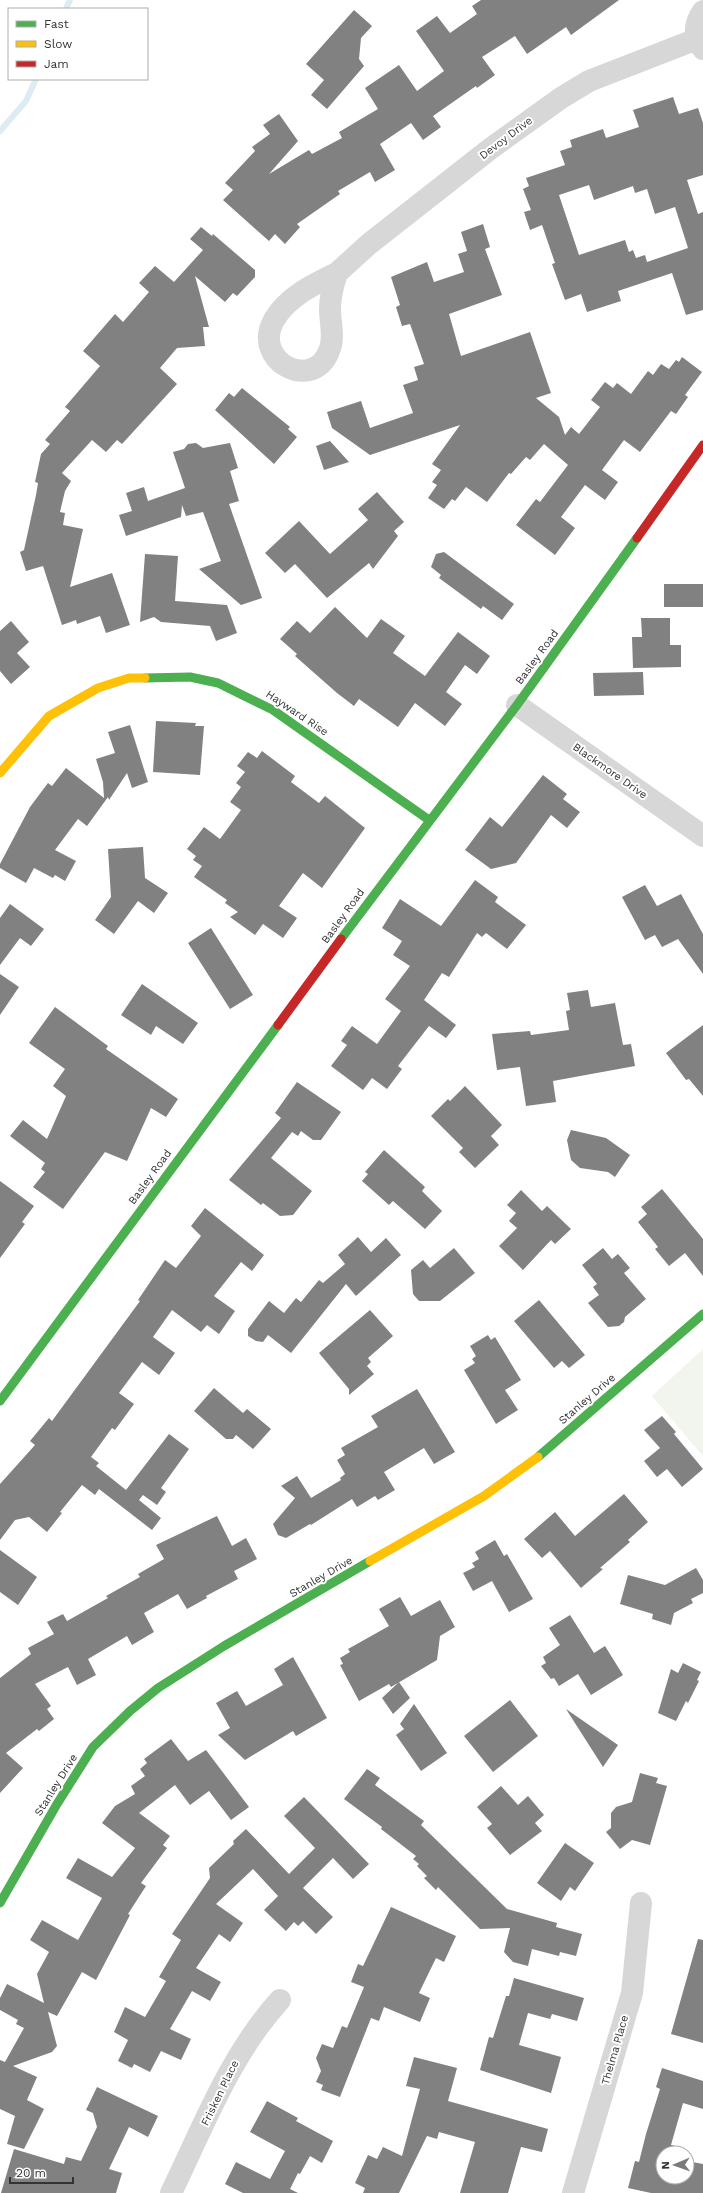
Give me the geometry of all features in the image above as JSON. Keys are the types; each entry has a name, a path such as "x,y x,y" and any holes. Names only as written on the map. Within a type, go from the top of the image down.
{"street":[{"path":"700,44 696,24 703,11"},
{"name":"Devoy Drive","path":"337,273 375,239 490,149 561,98 589,81 700,44"},
{"name":"Basley Road","path":"0,1401 429,820 517,705 703,445"},
{"name":"Hayward Rise","path":"0,773 48,716 98,688 129,678 190,677 218,683 273,710 429,820"},
{"name":"Blackmore Drive","path":"517,705 703,836"},
{"name":"Stanley Drive","path":"0,1903 57,1804 93,1747 130,1711 158,1688 224,1646 484,1496 535,1460 703,1314"},
{"name":"Thelma Place","path":"573,2193 632,1993 641,1903"},
{"name":"Frisken Place","path":"171,2193 237,2058 260,2022 280,2000"}],"shaded area":[{"path":"703,1349 703,1456 652,1396"}],"building":[{"path":"481,0 619,0 571,35 566,27 527,54 515,36 482,57 495,75 477,88 476,86 433,116 441,127 423,140 411,123 380,144 395,170 375,182 370,172 338,191 340,194 297,224 300,227 285,244 275,234 269,241 223,200 233,190 225,183 255,151 252,147 270,134 263,125 279,114 298,141 269,174 309,150 312,154 342,138 339,132 378,109 365,88 399,65 417,91 444,71 416,31 437,16 450,33 477,14 472,6"},
{"path":"354,10 372,26 361,38 359,59 364,66 327,109 311,95 324,80 306,64"},
{"path":"673,97 679,114 698,108 703,123 703,175 687,180 698,214 703,212 703,310 686,315 672,273 618,291 621,301 587,312 581,294 565,300 552,264 555,263 542,225 530,230 524,212 531,210 523,189 529,186 526,178 565,165 560,151 572,147 570,140 603,129 606,138 639,127 633,110","holes":["589,185 594,200 633,186 635,193 647,189 655,214 675,207 688,248 647,262 645,255 636,258 633,250 629,252 625,240 579,255 559,195"]},
{"path":"483,224 490,247 485,249 502,295 449,314 461,356 530,332 551,393 536,398 559,417 565,435 571,427 579,434 600,407 591,400 605,382 613,388 617,383 631,394 648,371 653,375 661,364 669,369 676,360 679,362 682,357 702,372 685,395 688,397 676,414 671,411 640,452 624,440 602,470 618,482 605,500 585,485 561,517 575,528 555,555 516,525 536,499 540,502 568,465 544,444 530,460 526,457 511,474 509,473 487,502 466,487 455,501 452,499 444,509 428,498 437,485 432,482 441,470 432,464 460,425 370,455 332,428 327,412 361,401 370,428 413,413 403,385 418,380 414,367 424,364 410,324 402,326 396,307 400,305 391,277 427,262 434,282 464,272 458,254 467,251 461,232"},
{"path":"201,227 212,236 213,234 255,270 255,277 237,296 233,293 225,302 195,276 209,327 203,327 205,346 177,348 160,368 177,384 122,444 117,440 106,452 92,440 62,473 71,481 65,491 60,512 65,513 63,525 83,529 70,587 112,573 130,625 106,633 100,616 77,624 76,620 62,625 43,566 26,571 20,552 24,550 36,495 38,483 35,482 41,454 50,444 45,440 70,411 65,407 100,366 83,351 115,314 123,322 149,292 139,283 155,266 174,282 203,250 190,239"},
{"path":"242,388 290,427 288,429 297,437 274,464 215,410 229,393 234,397"},
{"path":"330,441 349,462 324,470 316,446"},
{"path":"196,443 203,448 230,443 238,468 230,471 239,501 229,504 262,598 241,605 199,569 221,561 203,512 186,516 182,505 181,517 126,536 119,515 132,511 126,493 144,487 148,501 185,488 173,452 184,449 188,444"},
{"path":"377,492 404,522 394,531 398,536 373,569 369,563 327,598 295,564 285,573 265,553 299,521 330,554 368,520 358,509"},
{"path":"444,552 514,604 502,620 483,606 481,609 439,578 441,575 431,567 436,554"},
{"path":"145,554 178,556 175,601 227,605 237,633 216,641 210,626 161,622 154,617 140,622"},
{"path":"664,584 703,584 703,607 664,607"},
{"path":"335,607 367,638 381,619 405,636 393,653 425,676 458,632 490,656 477,674 465,665 446,692 462,704 445,726 415,703 398,727 359,699 354,706 295,656 297,654 280,639 297,621 310,633"},
{"path":"641,618 670,618 670,645 681,645 681,667 633,668 632,637 642,637"},
{"path":"11,621 29,642 17,653 30,667 11,684 0,671 0,631"},
{"path":"643,672 644,695 594,696 593,673"},
{"path":"156,721 196,723 195,726 204,726 200,775 153,772"},
{"path":"130,725 148,782 132,788 127,773 109,800 108,797 87,826 78,819 55,850 76,861 65,881 55,875 53,878 34,868 26,883 0,868 0,864 30,807 48,783 52,786 66,768 104,798 103,782 96,759 115,753 108,732"},
{"path":"262,751 295,776 291,782 319,803 325,796 365,828 322,888 303,873 279,906 297,918 283,938 263,924 255,935 230,917 238,912 225,903 227,900 194,877 202,866 193,860 196,856 187,849 204,827 220,839 241,810 230,802 241,787 236,783 245,772 237,766 248,752 257,758"},
{"path":"543,775 567,794 563,799 580,812 567,828 551,815 516,863 491,869 465,850 490,817 502,827"},
{"path":"143,847 145,878 168,893 154,913 138,901 114,934 95,920 111,897 108,849"},
{"path":"475,880 498,897 495,902 526,925 507,949 486,933 482,937 477,933 449,977 442,973 424,1000 456,1025 446,1038 429,1026 398,1066 402,1069 387,1089 372,1078 363,1090 331,1066 347,1045 341,1041 352,1026 377,1044 401,1011 385,999 410,966 393,955 402,941 382,928 400,899 441,926"},
{"path":"645,885 657,906 681,894 703,934 703,974 678,939 662,947 655,935 645,940 622,897"},
{"path":"10,904 44,929 31,946 20,938 0,965 0,918"},
{"path":"211,928 253,995 230,1009 188,943"},
{"path":"0,974 19,987 0,1015"},
{"path":"142,984 198,1023 183,1044 156,1026 151,1035 121,1015"},
{"path":"588,990 591,1007 615,1003 623,1045 631,1044 635,1066 553,1081 556,1102 526,1106 520,1067 497,1070 492,1034 530,1031 531,1035 569,1030 566,1011 570,1010 567,993"},
{"path":"55,1007 108,1046 106,1049 178,1099 166,1117 151,1108 127,1161 105,1152 63,1209 33,1187 45,1172 41,1169 45,1163 10,1136 23,1120 47,1139 66,1096 53,1086 65,1069 29,1043"},
{"path":"703,1025 703,1096 689,1079 686,1080 666,1053"},
{"path":"297,1082 341,1112 321,1140 313,1140 301,1131 298,1136 292,1132 271,1158 312,1191 293,1215 280,1216 263,1203 261,1205 229,1180 281,1118 275,1113"},
{"path":"465,1086 502,1125 491,1136 499,1145 475,1168 459,1152 463,1148 431,1116 448,1099 450,1101"},
{"path":"571,1130 606,1138 630,1155 615,1177 608,1172 580,1168 571,1160 567,1140"},
{"path":"384,1150 425,1187 422,1191 442,1211 425,1229 393,1201 389,1205 362,1181 368,1174 365,1172"},
{"path":"0,1181 34,1206 22,1222 25,1224 0,1258"},
{"path":"662,1189 703,1239 703,1276 685,1253 669,1266 655,1249 658,1247 638,1222 647,1214 641,1207"},
{"path":"521,1190 542,1211 547,1206 571,1229 555,1244 551,1240 523,1270 499,1246 517,1228 509,1221 516,1213 507,1205"},
{"path":"205,1208 264,1255 252,1271 241,1262 214,1296 235,1311 219,1334 207,1325 201,1332 172,1310 153,1337 175,1353 159,1375 142,1362 119,1393 134,1404 115,1430 112,1428 91,1457 99,1463 96,1466 126,1490 169,1434 189,1449 161,1488 166,1492 157,1505 143,1495 139,1500 161,1518 152,1530 99,1489 95,1495 82,1485 60,1512 62,1513 47,1532 29,1517 15,1520 0,1540 0,1484 35,1445 30,1441 49,1418 52,1421 140,1301 138,1300 165,1260 176,1268 201,1236 191,1226"},
{"path":"358,1237 371,1252 386,1238 401,1255 356,1296 346,1284 291,1353 268,1335 263,1342 256,1341 248,1336 248,1329 269,1301 284,1313 296,1298 301,1302 319,1280 323,1283 345,1264 338,1255"},
{"path":"454,1248 475,1273 440,1301 419,1301 413,1294 411,1270 423,1260 430,1268"},
{"path":"603,1248 612,1259 618,1254 630,1268 624,1273 646,1299 625,1317 624,1322 619,1326 608,1327 588,1303 599,1295 593,1287 597,1284 582,1265"},
{"path":"539,1300 585,1355 569,1368 562,1361 554,1368 514,1321"},
{"path":"370,1310 393,1336 368,1358 371,1362 367,1366 374,1374 349,1395 349,1389 319,1353"},
{"path":"488,1335 491,1340 495,1337 521,1380 505,1390 518,1410 496,1424 464,1370 475,1363 472,1359 476,1356 470,1346"},
{"path":"214,1388 243,1413 247,1409 271,1429 253,1449 236,1435 233,1439 226,1439 194,1411"},
{"path":"417,1389 455,1452 434,1464 424,1448 384,1472 395,1490 378,1500 375,1496 357,1507 352,1499 311,1525 310,1524 286,1538 278,1535 273,1524 295,1498 281,1486 297,1476 311,1498 341,1480 340,1478 345,1474 337,1460 345,1455 341,1448 378,1427 371,1416"},
{"path":"662,1416 676,1432 674,1434 703,1469 682,1487 667,1469 657,1477 644,1461 660,1448 644,1430"},
{"path":"624,1494 648,1522 628,1540 630,1542 600,1568 603,1569 581,1588 550,1551 542,1558 524,1539 555,1512 575,1536"},
{"path":"217,1516 232,1546 246,1538 257,1559 234,1571 238,1579 206,1596 207,1598 187,1609 178,1594 144,1613 154,1632 132,1645 127,1636 88,1659 96,1675 77,1685 68,1667 35,1684 51,1706 47,1709 54,1719 39,1731 37,1729 6,1753 23,1768 0,1793 0,1678 31,1654 28,1648 54,1634 47,1622 63,1614 67,1621 108,1598 106,1596 140,1577 138,1574 164,1559 156,1545"},
{"path":"495,1540 504,1556 507,1554 533,1599 509,1612 492,1581 473,1591 463,1573 475,1567 472,1563 479,1559 475,1552"},
{"path":"0,1550 37,1577 18,1605 0,1592"},
{"path":"696,1568 703,1580 703,1593 691,1599 693,1603 674,1613 671,1625 652,1619 653,1614 620,1604 628,1575 665,1585"},
{"path":"400,1597 411,1616 440,1600 455,1627 440,1636 437,1660 391,1687 389,1684 359,1701 340,1665 343,1664 340,1658 350,1652 348,1649 389,1626 379,1609"},
{"path":"570,1615 594,1653 605,1646 623,1675 591,1695 578,1674 559,1686 554,1678 551,1679 541,1666 546,1663 543,1657 560,1645 549,1628"},
{"path":"293,1657 327,1718 296,1736 293,1731 245,1760 218,1735 230,1728 216,1703 237,1691 246,1706 283,1685 274,1669"},
{"path":"683,1663 701,1672 697,1680 699,1681 688,1703 686,1701 676,1721 658,1713 671,1669 678,1673"},
{"path":"399,1682 410,1698 393,1714 382,1698"},
{"path":"510,1700 538,1736 493,1772 464,1736"},
{"path":"414,1704 447,1753 421,1771 396,1735 404,1729 400,1724"},
{"path":"566,1709 618,1745 603,1767"},
{"path":"171,1739 188,1761 206,1750 249,1807 231,1820 209,1791 190,1805 175,1785 139,1813 170,1836 163,1845 167,1848 141,1883 146,1886 128,1914 130,1915 96,1980 82,1972 57,2016 48,2012 57,2046 52,2052 13,2066 37,2077 27,2100 44,2109 24,2149 7,2144 15,2116 0,2109 0,2060 5,2062 24,2028 16,2024 18,2020 0,2010 0,1998 7,1984 44,2003 37,1974 49,1952 30,1940 42,1920 78,1940 102,1898 66,1878 78,1858 112,1877 135,1848 102,1823 115,1806 135,1794 131,1786 145,1776 140,1769 147,1763 144,1759"},
{"path":"367,1769 380,1778 375,1785 424,1821 421,1825 507,1909 557,1923 556,1927 582,1934 576,1956 560,1952 559,1956 532,1949 528,1966 513,1962 504,1952 510,1928 480,1929 438,1887 436,1890 424,1878 427,1876 417,1866 419,1864 413,1859 416,1856 381,1829 382,1827 344,1799"},
{"path":"640,1773 658,1778 656,1783 667,1786 650,1845 632,1840 620,1849 606,1832 611,1828 611,1813 616,1807 632,1802"},
{"path":"501,1786 518,1805 528,1796 544,1815 535,1823 542,1831 510,1855 487,1828 492,1824 477,1807"},
{"path":"304,1797 369,1864 353,1879 333,1858 303,1888 333,1917 316,1934 303,1921 298,1926 294,1922 286,1931 264,1910 278,1896 253,1869 216,1904 243,1923 230,1942 219,1934 196,1968 221,1982 210,2001 192,1991 170,2029 191,2039 181,2060 161,2051 150,2072 134,2064 132,2068 118,2061 128,2040 114,2032 125,2007 145,2017 166,1981 159,1977 181,1940 172,1934 210,1878 209,1868 234,1844 233,1841 246,1829 289,1874 315,1848 284,1816"},
{"path":"565,1843 594,1863 575,1891 570,1887 561,1901 537,1883"},
{"path":"391,1907 456,1936 444,1962 436,1958 419,1993 430,1998 420,2022 384,2007 379,2021 371,2018 340,2097 321,2090 323,2085 316,2082 321,2071 316,2058 322,2044 333,2048 342,2026 347,2028 364,1987 351,1982 358,1964 363,1966"},
{"path":"698,1939 703,1940 703,2043 671,2034"},
{"path":"514,1978 584,1998 577,2021 552,2014 550,2019 528,2013 519,2045 561,2057 551,2093 480,2070 489,2037 493,2038 506,1996 509,1996"},
{"path":"414,2057 457,2068 448,2101 548,2129 542,2152 521,2147 508,2193 460,2193 475,2142 439,2132 437,2139 427,2136 399,2193 363,2193 365,2188 355,2183 368,2155 377,2159 383,2147 402,2156 420,2089 406,2086"},
{"path":"662,2068 703,2081 703,2109 683,2103 671,2145 655,2145 655,2185 695,2185 695,2162 703,2164 703,2193 651,2193 628,2188 635,2161 639,2162 660,2089 656,2087"},
{"path":"97,2087 158,2116 148,2137 129,2127 109,2169 122,2173 116,2193 1,2193 14,2149 64,2164 66,2157 81,2161 97,2127 93,2113 86,2110"},
{"path":"267,2101 298,2118 296,2121 333,2141 322,2163 310,2156 300,2174 298,2173 290,2189 298,2193 243,2193 225,2184 236,2162 270,2179 285,2151 250,2132"}],"waterway":[{"path":"66,8 70,0"},
{"path":"0,131 26,101 36,80"}],"traffic: fast":[{"path":"341,939 517,705 637,538"},
{"path":"145,678 190,677 218,683 273,710 429,820"},
{"path":"0,1401 278,1025"},
{"path":"538,1457 703,1314"},
{"path":"0,1903 57,1804 93,1747 130,1711 158,1688 224,1646 370,1561"}],"traffic: slow":[{"path":"0,773 49,716 98,688 129,678 145,678"},
{"path":"370,1561 484,1496 538,1457"}],"traffic: jam":[{"path":"637,538 703,445"},
{"path":"278,1025 341,939"}]}
